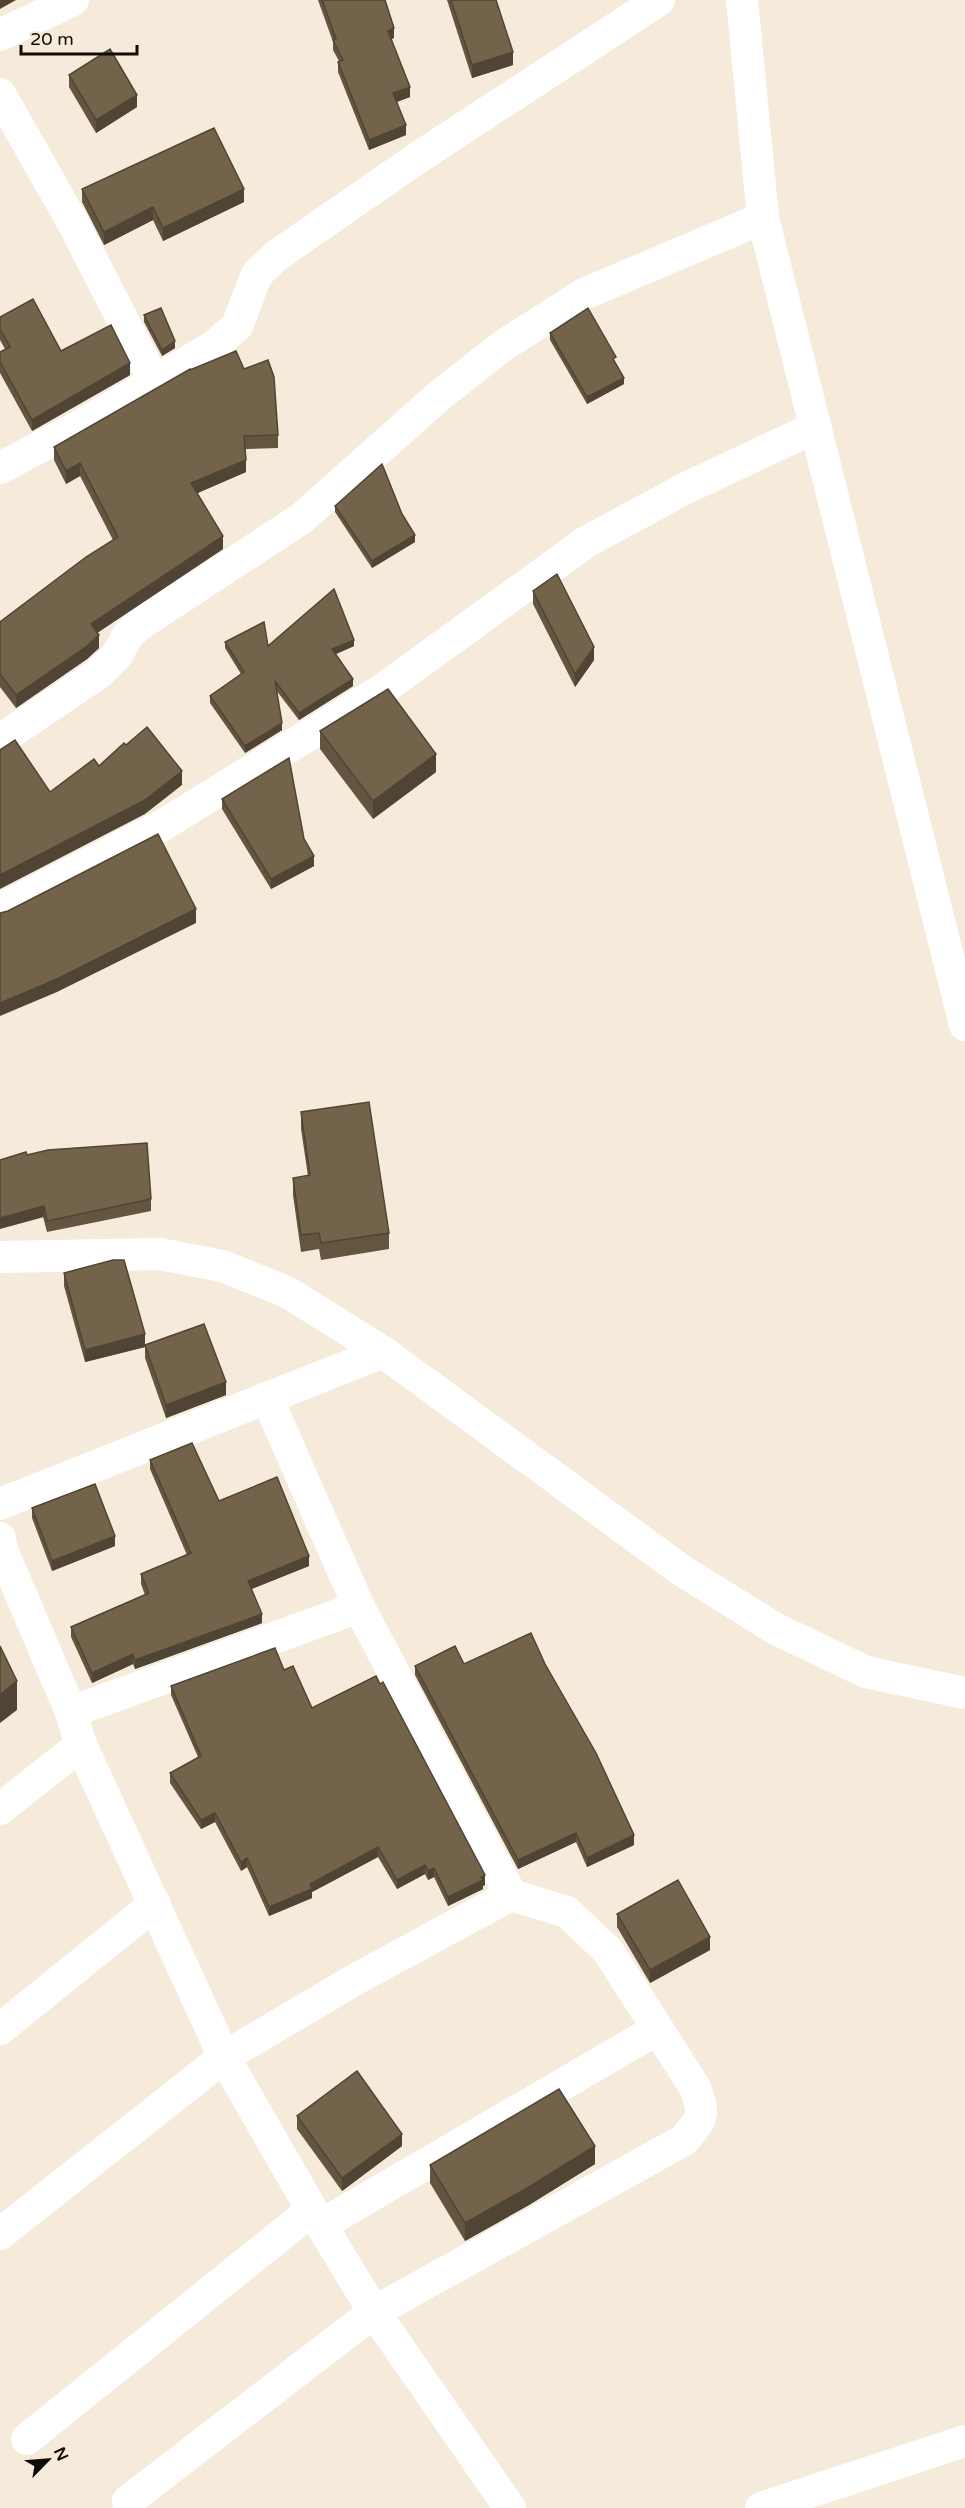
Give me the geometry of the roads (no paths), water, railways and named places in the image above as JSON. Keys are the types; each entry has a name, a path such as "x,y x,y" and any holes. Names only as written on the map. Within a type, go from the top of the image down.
{"street":[{"path":"0,35 73,0"},
{"path":"0,468 74,429 214,346 237,326 256,274 276,256 419,157 659,0"},
{"path":"742,0 764,218 965,1025"},
{"path":"0,94 73,223 154,381"},
{"path":"0,740 99,673 117,655 128,635 139,625 302,518 440,395 504,345 584,294 764,218"},
{"path":"0,909 163,825 382,689 586,542 686,488 816,428"},
{"path":"0,1257 160,1254 222,1266 287,1292 383,1352 681,1570 776,1629 866,1672 965,1694"},
{"path":"0,1504 383,1352"},
{"path":"128,2501 374,2312 684,2140 698,2123 702,2107 694,2086 656,2030 608,1951 567,1912 511,1895 359,1607 267,1398"},
{"path":"0,1538 2,1550 70,1712 81,1745 224,2057 374,2312 510,2508"},
{"path":"70,1712 359,1607"},
{"path":"0,1809 81,1745"},
{"path":"0,2234 224,2057 356,1979 511,1895"},
{"path":"0,2030 155,1904"},
{"path":"27,2439 317,2217 656,2030"},
{"path":"761,2508 965,2441"}]}
